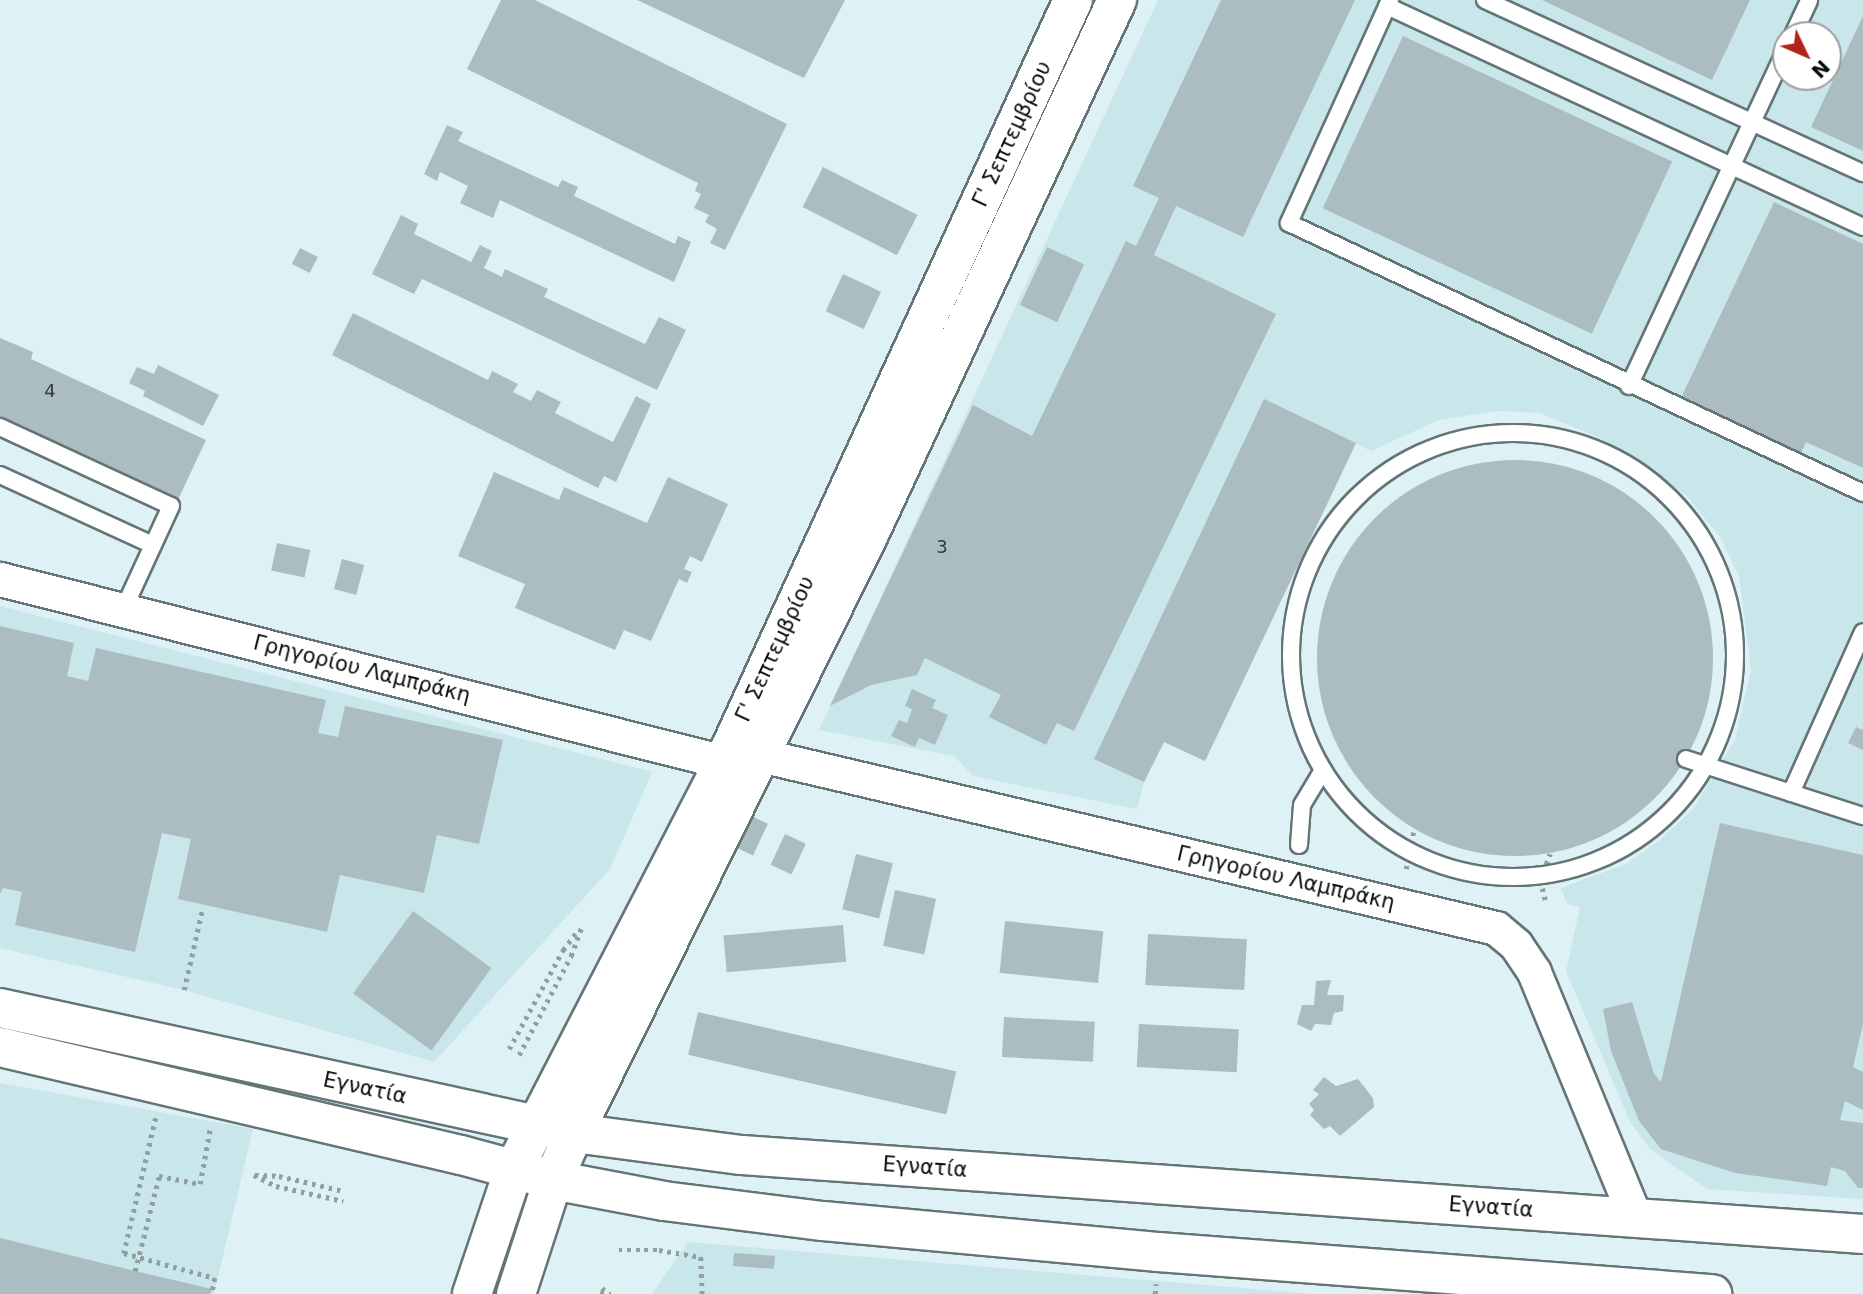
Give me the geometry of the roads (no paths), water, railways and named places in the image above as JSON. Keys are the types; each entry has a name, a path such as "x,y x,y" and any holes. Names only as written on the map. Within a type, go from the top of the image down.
{"main road":[{"name":"Γ' Σεπτεμβρίου","path":"472,1294 514,1169 723,762 1073,0"},
{"name":"Γ' Σεπτεμβρίου","path":"516,1294 553,1180 574,1133 760,755 1117,0"},
{"name":"Εγνατία","path":"0,1008 574,1133 743,1155 1863,1234"},
{"name":"Εγνατία","path":"0,1047 553,1180 664,1201 823,1221 1712,1294"}],"street":[{"name":"Γρηγορίου Λαμπράκη","path":"0,579 124,608 723,762"},
{"name":"Γρηγορίου Λαμπράκη","path":"760,755 1496,928 1516,945 1534,972 1635,1217"}],"lane":[{"path":"1485,0 1863,173"},
{"path":"1799,21 1809,0"},
{"path":"1863,227 1389,3 1289,223 1629,386 1863,493"},
{"path":"1629,386 1772,79"},
{"path":"0,427 172,506 124,608"},
{"path":"1510,434 1579,443 1621,461 1668,496 1704,541 1727,594 1735,652 1725,720 1705,766 1673,809 1628,845 1576,868 1542,874 1480,875 1409,852 1359,816 1323,770 1303,728 1292,659 1301,590 1320,548 1354,501 1400,465 1464,439 1510,434"},
{"path":"0,475 153,545"},
{"path":"1791,793 1863,632"},
{"path":"1686,759 1863,816"},
{"path":"1299,845 1302,805 1323,770"}]}
